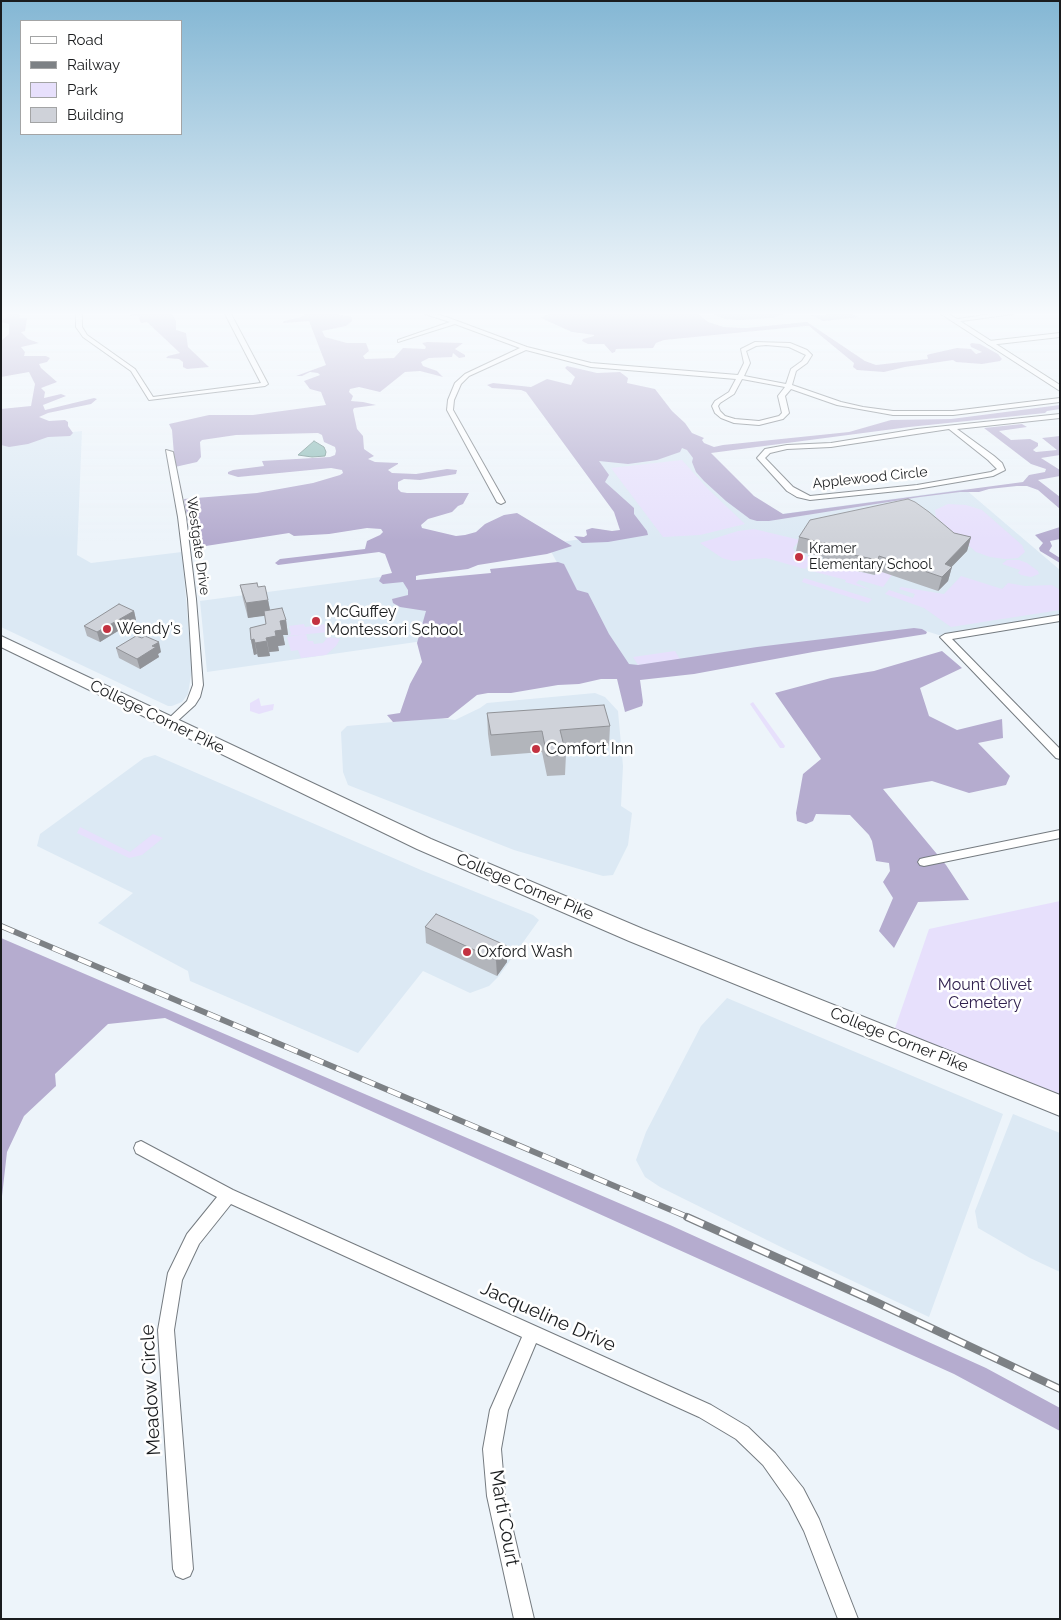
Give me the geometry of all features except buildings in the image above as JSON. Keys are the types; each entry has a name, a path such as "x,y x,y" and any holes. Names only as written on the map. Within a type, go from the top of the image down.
{"highway":[{"name":"College Corner Pike","path":"1,641 168,723 424,844 636,935 1060,1106"}],"street":[{"path":"146,390 151,399 222,390"},
{"path":"455,390 450,400 450,410 501,502"},
{"path":"734,390 732,393 717,402 715,406 717,412 734,421 759,423 784,417 786,413 781,396 785,390"},
{"path":"798,390 839,404 893,413 953,413 1060,400"},
{"name":"Applewood Circle","path":"950,427 991,458 999,465 1001,470 992,474 917,487 810,498 800,496 790,489 761,458 764,454 775,449 841,444 950,427 1020,418 1060,416"},
{"name":"Westgate Drive","path":"168,723 191,703 195,697 198,685 192,599 182,517 169,452"},
{"path":"1060,618 946,637 1060,756"},
{"path":"924,862 1060,834"},
{"name":"Jacqueline Drive","path":"141,1148 228,1195 705,1411 742,1434 769,1459 796,1495 812,1526 848,1619"},
{"name":"Meadow Circle","path":"183,1569 166,1330 174,1279 193,1239 228,1195"},
{"name":"Marti Court","path":"524,1619 496,1496 492,1449 499,1410 532,1334"}],"shaded area":[{"path":"34,390 43,390 45,392 44,398 61,394 66,396 43,405 45,410 94,398 97,399 91,404 48,413 39,417 49,421 65,420 68,422 68,426 73,433 70,436 48,437 28,444 9,447 1,445 1,409 31,406"},
{"path":"312,390 350,390 349,392 353,396 351,401 376,405 354,408 357,429 363,436 364,449 374,456 368,459 375,462 398,463 388,470 392,473 416,474 447,469 457,470 456,474 420,480 404,479 398,482 398,489 401,492 407,493 469,493 463,504 452,512 428,519 421,525 422,528 456,536 465,535 476,532 485,524 504,515 517,513 572,546 547,554 478,565 468,569 420,575 416,576 416,580 491,573 490,569 558,562 564,564 577,590 588,593 609,634 629,664 638,665 757,647 914,628 927,632 926,634 694,674 640,680 642,706 625,712 617,679 601,679 579,684 558,685 511,693 477,695 448,718 393,722 387,715 400,713 410,684 422,662 417,643 426,611 400,607 393,603 392,599 408,595 408,590 403,582 383,584 379,581 382,575 392,573 385,554 379,552 278,565 275,563 280,559 365,549 367,541 383,532 381,529 367,528 329,534 294,536 289,533 193,548 184,499 257,493 313,483 340,475 343,473 342,470 331,468 238,477 228,474 228,472 233,470 264,466 262,461 330,457 335,455 335,447 324,442 322,435 318,433 236,435 202,440 200,442 201,457 197,462 175,467 172,430 169,424 209,415 253,415 326,405 321,392"},
{"path":"370,390 383,390 380,392"},
{"path":"515,390 655,390 692,433 704,438 702,440 704,443 714,447 849,432 891,420 951,419 1060,405 1060,409 1045,413 909,427 711,453 754,496 783,514 1023,482 1029,475 1045,472 1046,469 1031,464 984,428 1022,424 1027,427 999,431 1011,440 1030,439 1038,443 1038,446 1033,450 1036,452 1057,450 1042,438 1060,436 1060,455 1041,458 1060,470 1060,476 1038,480 1060,497 1060,509 1038,490 1027,486 1017,486 979,492 960,492 920,497 769,521 757,521 750,519 726,501 704,481 696,472 692,462 693,458 687,450 682,448 680,452 657,460 628,464 599,461 609,475 605,482 634,508 634,514 648,535 608,542 582,543 574,536 584,537 587,535 586,530 592,528 612,531 620,530 614,512 526,392"},
{"path":"82,431 77,555 91,563 182,552 192,669 188,694 182,702 172,706 168,706 1,627 1,440"},
{"path":"314,441 324,447 325,456 298,455"},
{"name":"Kramer Elementary School","path":"691,442 759,517 965,489 1060,570 1060,618 945,637 926,631 619,678 547,544 638,531 583,455"},
{"path":"1060,527 1060,539 1050,541 1052,546 1049,551 1060,558 1060,563 1040,551 1039,548 1043,543 1035,535"},
{"name":"McGuffey Montessori School","path":"410,573 437,639 207,672 200,601"},
{"path":"942,651 962,668 920,688 929,716 957,730 1002,719 1003,738 978,743 1010,776 1006,785 969,793 932,781 883,789 946,865 969,900 918,902 894,948 879,931 893,898 883,882 890,871 889,863 876,861 869,835 850,815 816,814 813,821 806,824 797,821 796,813 803,774 821,759 775,693 831,678 874,671"},
{"path":"595,693 605,697 618,711 623,766 621,806 632,813 628,845 613,875 603,876 514,850 348,785 343,772 341,732 347,726 439,718 455,720 487,703"},
{"path":"155,755 421,870 533,915 539,920 499,976 489,986 470,993 423,971 358,1053 190,981 188,971 98,923 133,893 37,846 40,834 144,758"},
{"path":"1,938 670,1225 986,1368 1060,1408 1060,1431 954,1374 165,1018 108,1024 55,1074 56,1086 24,1116 7,1152 1,1205"},
{"path":"727,998 1003,1114 929,1317 787,1250 660,1187 645,1177 636,1160 646,1132 701,1026"},
{"path":"1013,1114 1060,1133 1060,1272 1030,1258 978,1228 975,1211"}],"green space":[{"path":"682,460 708,489 745,524 700,535 663,537 611,468"},
{"path":"948,504 966,505 982,510 1022,545 1025,552 1018,558 1005,559 990,557 976,552 936,517 935,510"},
{"path":"754,529 800,540 793,548 795,552 815,559 805,569 766,558 733,561 722,558 700,543 738,531"},
{"path":"818,560 823,561 822,563 874,575 876,568 894,572 883,587 859,580 856,583 871,590 845,582 846,580 808,570"},
{"path":"1007,560 1019,560 1027,563 1038,571 1039,574 1031,577 1021,575 1018,573 1020,570 1002,564"},
{"path":"961,576 1002,589 1008,583 1025,586 1052,585 1060,590 1060,610 951,627 924,608 885,594 889,590 913,598 915,594 899,589 901,587 944,594"},
{"path":"804,578 872,599 868,603 802,582"},
{"path":"304,624 305,627 326,624 329,632 287,636 291,634 289,626"},
{"path":"306,634 308,641 313,641 314,644 323,643 328,637 340,639 336,646 326,655 301,658 298,650 291,651 287,637"},
{"path":"675,651 680,659 638,665 633,657"},
{"path":"259,698 261,706 274,704 273,710 259,714 250,711 250,703"},
{"path":"753,702 785,746 784,748 780,748 750,704"},
{"path":"80,827 130,852 153,834 163,838 142,855 129,858 77,833"},
{"name":"Mount Olivet Cemetery","path":"1060,901 1060,1106 892,1037 929,929"}],"railway":[{"path":"1,926 690,1218"},
{"path":"687,1217 876,1302 1060,1389"}],"place":[{"name":"Kramer Elementary School","path":"799,557"},
{"name":"McGuffey Montessori School","path":"316,621"},
{"name":"Wendy's","path":"107,629"},
{"name":"Comfort Inn","path":"536,749"},
{"name":"Oxford Wash","path":"467,952"}]}
